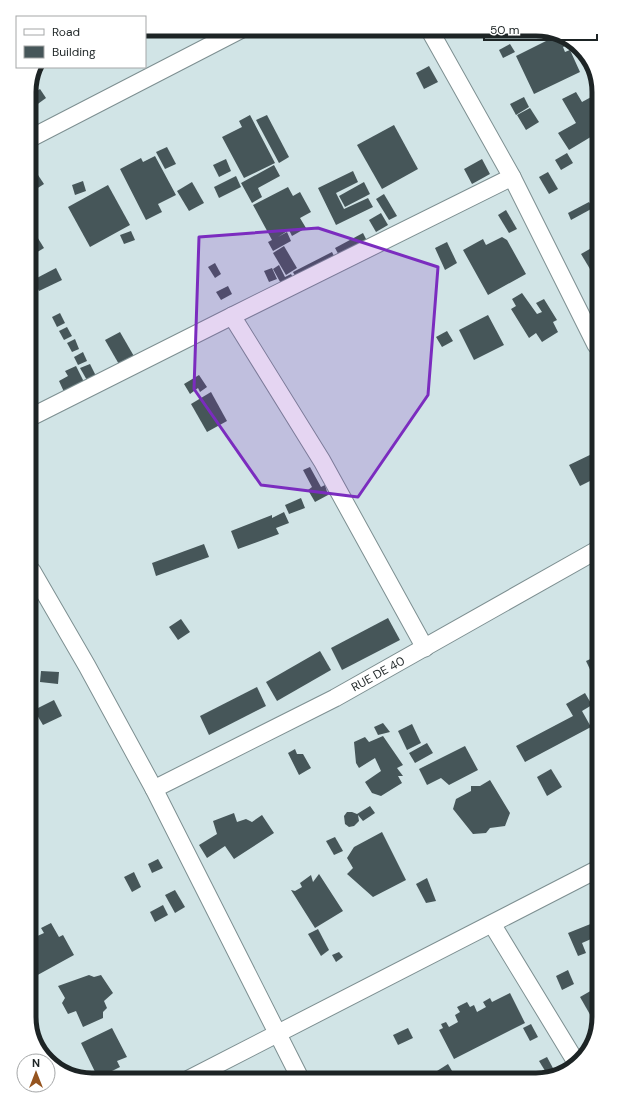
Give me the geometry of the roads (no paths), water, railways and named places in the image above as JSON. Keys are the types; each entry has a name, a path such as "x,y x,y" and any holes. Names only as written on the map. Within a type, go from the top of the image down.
{"street":[{"path":"36,135 228,36"},
{"path":"433,36 512,177 592,337"},
{"path":"36,414 512,177"},
{"path":"232,316 322,460 425,648"},
{"name":"RUE DE 40","path":"154,789 335,698 592,552"},
{"path":"36,578 87,666 154,789 298,1073"},
{"path":"201,1073 592,872"},
{"path":"492,924 574,1058"}]}
